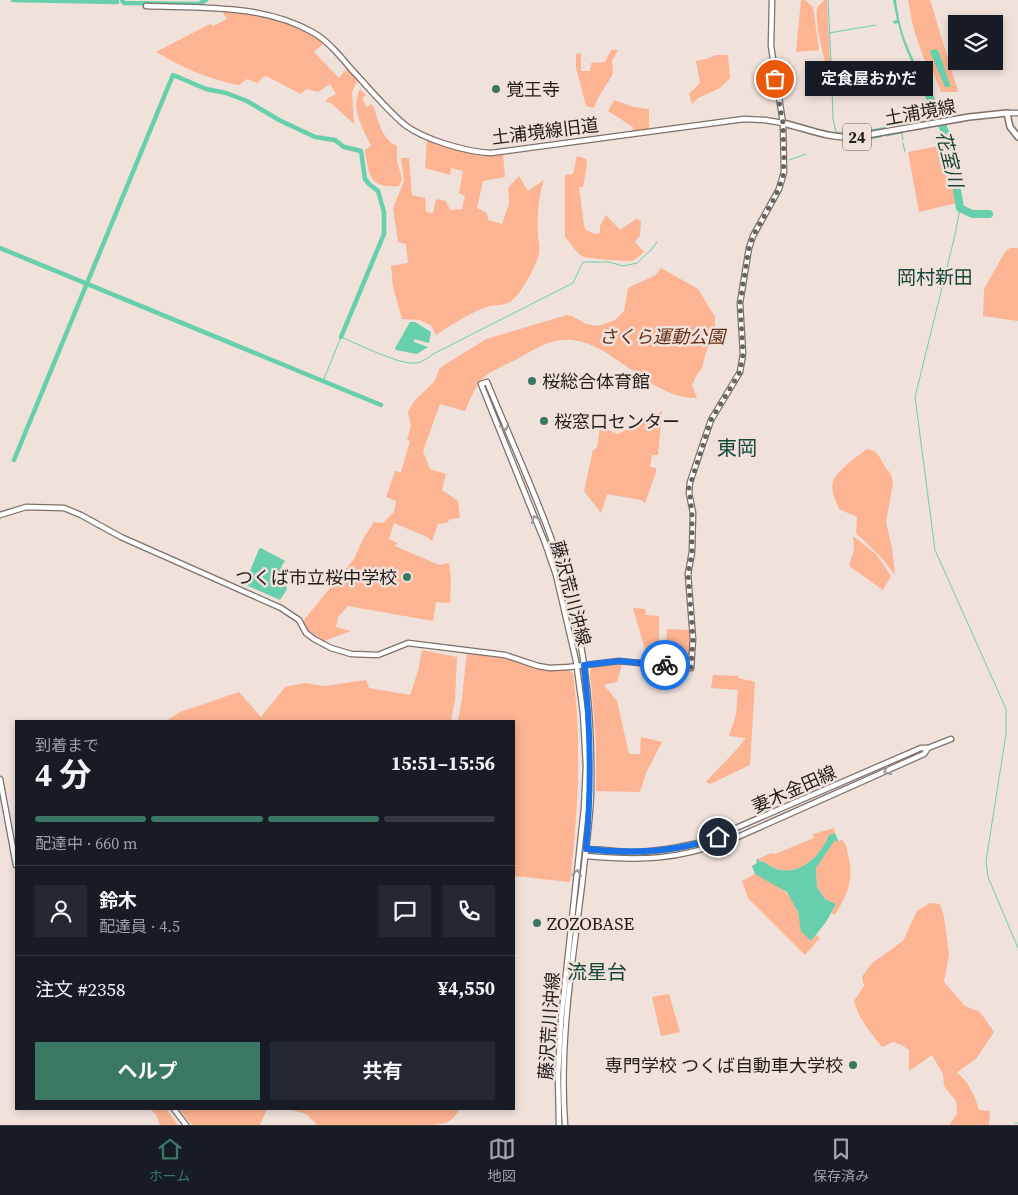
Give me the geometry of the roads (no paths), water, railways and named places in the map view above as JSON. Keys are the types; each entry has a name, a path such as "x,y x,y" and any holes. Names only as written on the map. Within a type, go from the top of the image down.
{"main road":[{"name":"藤沢荒川沖線","path":"584,665 619,661 691,668 693,639 688,574 692,552 690,482 711,420 740,372 743,354 740,311 741,296 751,241 776,195 783,177 783,123 771,51 772,0"},
{"name":"土浦境線旧道","path":"146,6 235,9 253,12 302,27 321,38 335,51 408,127 445,143 478,152 491,153 744,120 765,120 783,123"},
{"name":"土浦境線","path":"783,123 842,138 975,116 1006,113"},
{"path":"1018,113 1006,113 1010,127 1018,137"},
{"name":"藤沢荒川沖線","path":"559,1125 558,1075 561,1020 584,808 586,766 583,713 577,666 556,575 481,384 486,382 548,531 576,624 584,665 590,719 591,795 566,1024 563,1073 565,1125"},
{"path":"0,515 18,508 37,506 64,508 72,511 121,536 281,608 299,620 310,636 339,651 358,655 378,655 408,642 505,655 544,667 562,668 584,665"},
{"name":"妻木金田線","path":"586,849 648,852 678,848 706,841 921,748 928,748 951,739"},
{"name":"妻木金田線","path":"585,856 630,860 653,859 679,856 706,849 731,840 924,754 928,748"},
{"path":"0,778 15,860"},
{"path":"585,856 580,852 586,849"},
{"path":"175,1110 186,1125"}],"waterway":[{"path":"13,0 117,2"},
{"path":"122,0 124,3 195,4 206,0"},
{"path":"828,0 832,83"},
{"path":"829,33 876,25"},
{"path":"14,460 173,75 206,89 226,93 247,101 279,120 315,137 335,140 344,147 361,151 365,179 378,191 384,212 384,234 341,337"},
{"path":"832,87 833,119 836,132 850,133 920,122"},
{"name":"花室川","path":"929,95 949,141 960,208 972,214 989,214"},
{"path":"886,136 902,133 903,140"},
{"path":"863,140 881,137"},
{"path":"844,143 853,142"},
{"path":"903,143 905,152"},
{"path":"789,160 806,154"},
{"path":"960,208 915,397 935,550 1006,709 1006,734 986,861 988,877 1018,948"},
{"path":"323,381 341,337 400,361 416,363 573,283 583,262 609,262 623,266 637,263 657,242"},
{"path":"0,248 381,405"}],"place":[{"name":"定食屋おかだ","path":"775,79"},
{"name":"覚王寺","path":"496,89"},
{"name":"桜総合体育館","path":"532,381"},
{"name":"桜窓口センター","path":"544,421"},
{"name":"つくば市立桜中学校","path":"407,577"},
{"name":"ZOZOBASE","path":"537,923"},
{"name":"専門学校 つくば自動車大学校","path":"853,1065"}],"district":[{"name":"岡村新田","path":"935,277"},
{"name":"東岡","path":"737,448"},
{"name":"流星台","path":"597,972"}],"park label":[{"name":"さくら運動公園","path":"662,336"}]}
